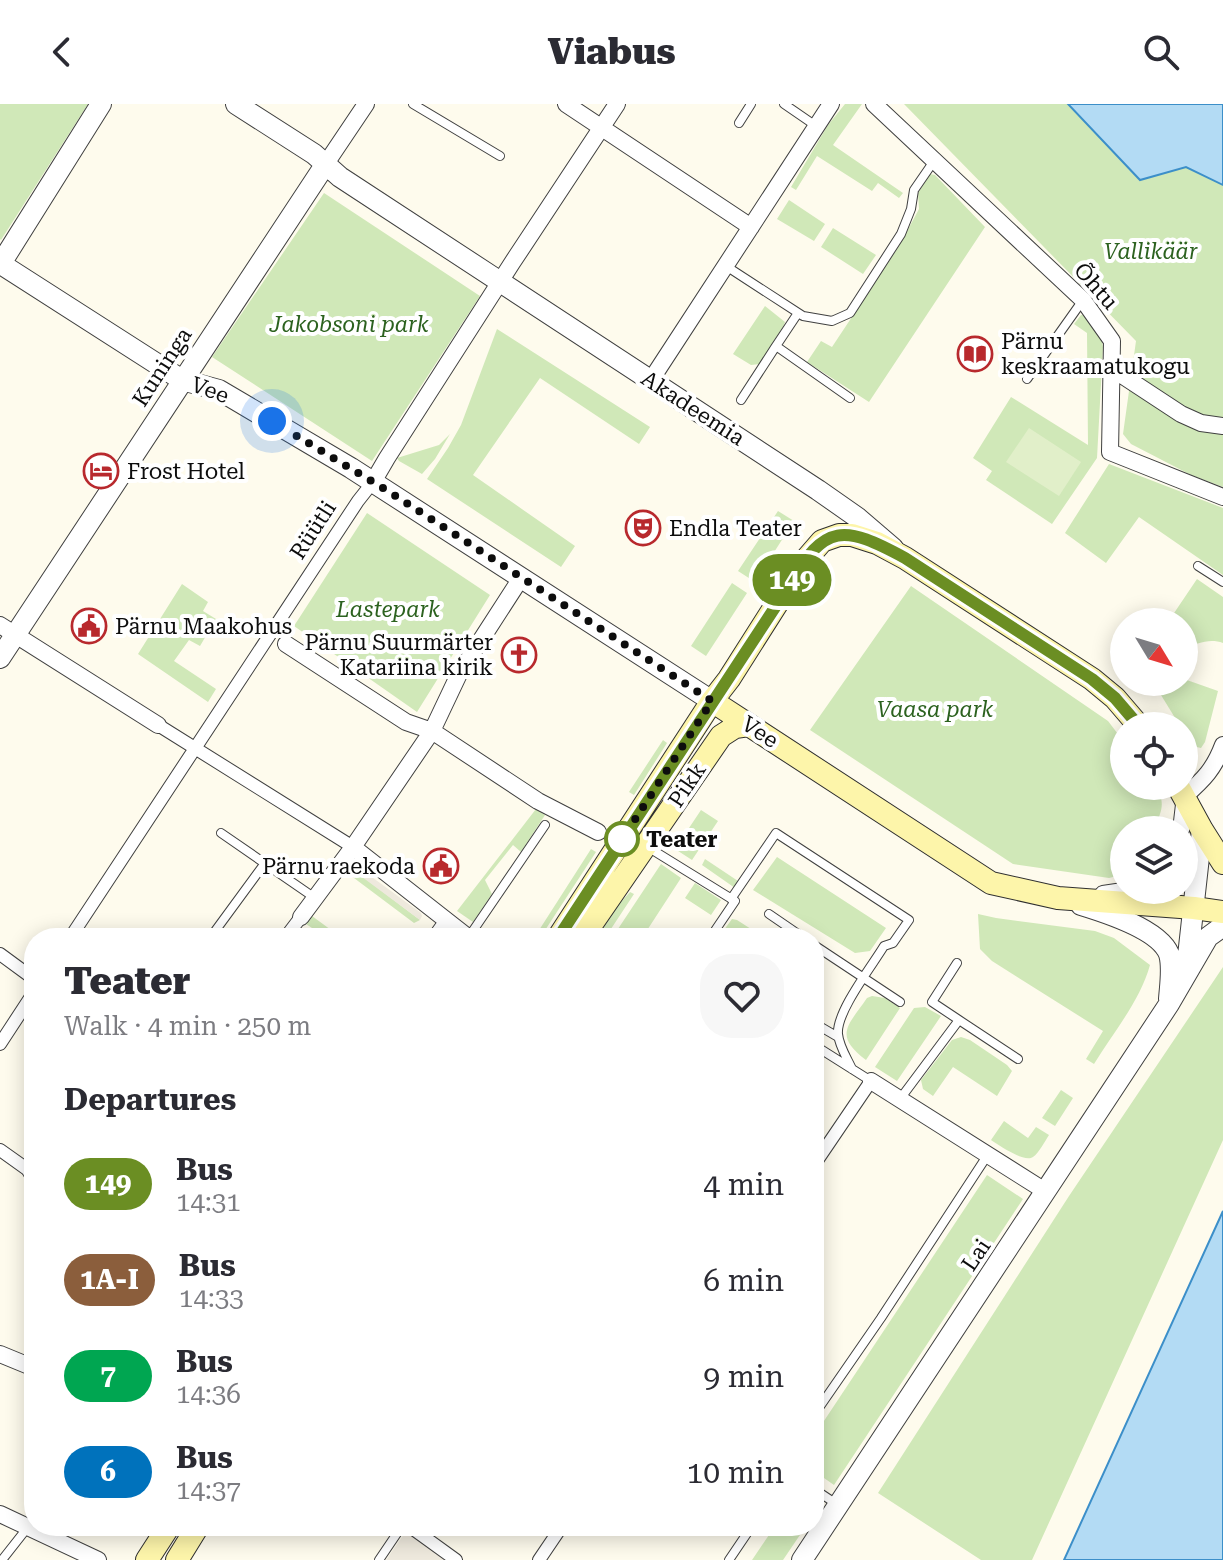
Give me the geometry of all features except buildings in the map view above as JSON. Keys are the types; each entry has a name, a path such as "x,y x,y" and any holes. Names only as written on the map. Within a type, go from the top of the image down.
{"main road":[{"name":"Pikk","path":"564,928 802,564 822,541 839,535 852,535 877,543 905,558"},
{"name":"Akadeemia","path":"905,558 1092,679 1127,712"},
{"name":"Vee","path":"712,701 991,883 1058,898 1223,912"},
{"name":"Pikk","path":"589,928 721,736 735,727 749,725"},
{"path":"1198,836 1223,863"},
{"path":"147,1560 163,1536"},
{"path":"177,1560 192,1536"}],"street":[{"path":"0,264 101,104"},
{"name":"Akadeemia","path":"236,104 500,283 858,518 905,558"},
{"name":"Kuninga","path":"0,658 7,631 182,380 366,104"},
{"path":"566,104 751,227"},
{"name":"Rüütli","path":"77,928 358,501 415,422 500,283 617,104"},
{"path":"651,380 831,104"},
{"name":"Õhtu","path":"874,104 1083,300 1112,341 1110,452 1223,497"},
{"name":"Vee","path":"0,264 182,380 219,390 373,482 712,701"},
{"path":"1111,368 1181,414 1201,423 1223,426"},
{"path":"293,928 353,847 432,731 459,674 521,578"},
{"path":"7,631 353,847 456,928"},
{"path":"271,633 406,722 432,731 538,801 598,832"},
{"path":"1198,781 1207,776 1223,745"},
{"path":"1058,898 1110,892"},
{"path":"1058,898 1118,916 1164,946 1170,956 1169,1004"},
{"name":"Lai","path":"1186,973 1194,904"},
{"path":"440,928 446,920"},
{"name":"Lai","path":"824,1526 1169,1004 1208,937 1223,926"},
{"path":"0,954 24,972"},
{"path":"0,1044 24,1007"},
{"path":"824,1150 871,1081 1045,1191"},
{"path":"0,1150 24,1167"},
{"path":"0,1354 24,1364"},
{"path":"0,1514 24,1525"},
{"path":"63,1536 98,1560"},
{"path":"423,1536 456,1560"},
{"path":"539,1560 555,1536"},
{"name":"Lai","path":"802,1560 818,1536"}],"lane":[{"path":"413,104 500,156"},
{"path":"739,123 751,104"},
{"path":"784,104 816,127"},
{"path":"726,266 803,316 832,321 850,313 901,234 911,209 914,190 935,160"},
{"path":"1027,379 1083,300"},
{"path":"741,400 798,313"},
{"path":"776,346 850,398"},
{"path":"1198,566 1223,582"},
{"path":"475,928 545,825"},
{"path":"221,833 316,899"},
{"path":"731,899 776,833 909,920 893,943 884,946 847,1004 838,1025 838,1037 852,1069"},
{"path":"645,846 735,901 717,928"},
{"path":"217,928 265,863"},
{"path":"769,914 789,928"},
{"path":"824,951 900,1002"},
{"path":"957,963 932,1002 1018,1059"},
{"path":"899,1100 959,1020"},
{"path":"824,1029 838,1037"},
{"path":"824,1051 871,1081"},
{"path":"824,1401 987,1156"},
{"path":"824,1496 838,1505"},
{"path":"2,1560 24,1532"},
{"path":"379,1560 395,1536"},
{"path":"729,1560 745,1536"}],"green space":[{"path":"0,104 88,104 1,240 0,239"},
{"path":"845,104 862,104 833,145 903,193 899,198 878,183 872,191 817,156 796,190 791,187 828,125"},
{"name":"Vallikäär","path":"904,104 1068,104 1140,180 1186,167 1223,185 1223,487 1191,475 1131,444 1123,434 1136,341"},
{"path":"930,174 935,175 985,227 869,402 807,362 821,341 832,347 899,246 919,209 918,193"},
{"name":"Jakobsoni park","path":"324,193 480,296 372,461 212,357"},
{"path":"789,200 825,224 814,241 777,219"},
{"path":"833,228 876,255 863,274 821,247"},
{"path":"765,306 785,322 760,364 751,365 733,354"},
{"path":"1081,315 1086,315 1100,330 1103,347 1097,458 1052,524 986,480 992,471 973,458 1011,397 1088,445 1087,333 1074,324"},
{"path":"497,329 650,427 639,444 540,378 473,475 575,546 561,567 427,479 461,425"},
{"path":"1029,428 1081,462 1059,496 1006,462"},
{"path":"450,434 422,474 397,458 439,445"},
{"path":"1109,464 1223,508 1223,575 1139,517 1106,563 1065,533"},
{"path":"778,511 794,521 755,582 738,571"},
{"name":"Lastepark","path":"367,513 490,595 417,712 294,626"},
{"path":"1197,579 1223,597 1223,643 1198,643 1198,608 1177,608"},
{"path":"732,583 747,593 706,656 691,646"},
{"path":"182,584 208,602 203,611 216,619 200,646 189,640 174,661 216,689 208,702 138,654"},
{"name":"Vaasa park","path":"911,586 1108,721 1110,800 1162,800 1160,813 1159,816 1110,816 1110,878 1013,864 810,730"},
{"path":"1198,684 1218,691 1201,748 1198,747 1198,712 1171,712 1162,696 1198,696"},
{"path":"663,740 667,743 634,795 629,792"},
{"path":"536,809 545,815 521,852 513,845 485,880 492,894 473,922 457,911"},
{"path":"701,810 718,821 692,860 675,849"},
{"path":"591,849 596,852 547,928 540,928"},
{"path":"777,857 886,928 870,951 855,953 824,934 824,928 815,928 753,890"},
{"path":"705,859 741,883 735,888 702,865"},
{"path":"661,864 681,878 648,928 619,928"},
{"path":"358,873 420,920 414,923 354,878"},
{"path":"695,883 721,900 711,915 685,898"},
{"path":"630,892 634,894 612,928 600,928"},
{"path":"978,914 1095,931 1114,938 1150,965 1133,1004 1094,1064 1086,1059 1103,1031 992,961 980,949"},
{"path":"312,916 328,928 312,928 306,924"},
{"path":"732,919 749,928 725,928"},
{"path":"1223,967 1223,1140 1032,1560 981,1560 878,1493 1069,1196"},
{"path":"867,998 885,998 900,1008 866,1060 850,1044 847,1030"},
{"path":"925,1007 941,1016 897,1081 875,1067 914,1008"},
{"path":"961,1037 970,1040 1012,1071 997,1096 953,1067 933,1096 923,1089 921,1080 952,1040"},
{"path":"1061,1090 1073,1098 1055,1126 1042,1118"},
{"path":"1004,1121 1028,1138 1036,1127 1049,1135 1033,1157 1024,1158 991,1140"},
{"path":"987,1175 1023,1199 834,1485 824,1478 824,1421"},
{"path":"768,1536 799,1536 783,1560 752,1560"}],"shaded area":[{"path":"354,864 421,913 420,920 358,874 354,878 350,875 349,868"},
{"path":"403,1536 422,1536 456,1560 386,1560"}],"water":[{"path":"1068,104 1223,104 1223,185 1186,167 1140,180"},
{"path":"1223,1211 1223,1560 1064,1560"}],"bus line":[{"name":"149","path":"564,928 802,564 822,541 839,535 852,535 877,543 905,558 1092,679 1128,712"}],"place":[{"name":"Pärnu keskraamatukogu","path":"975,354"},
{"name":"Frost Hotel","path":"101,471"},
{"name":"Endla Teater","path":"643,528"},
{"name":"Pärnu Maakohus","path":"89,626"},
{"name":"Pärnu Suurmärter Katariina kirik","path":"519,655"},
{"name":"Teater","path":"622,839"},
{"name":"Pärnu raekoda","path":"441,866"}],"route":[{"path":"272,421 388,491 712,701 622,839"}]}
